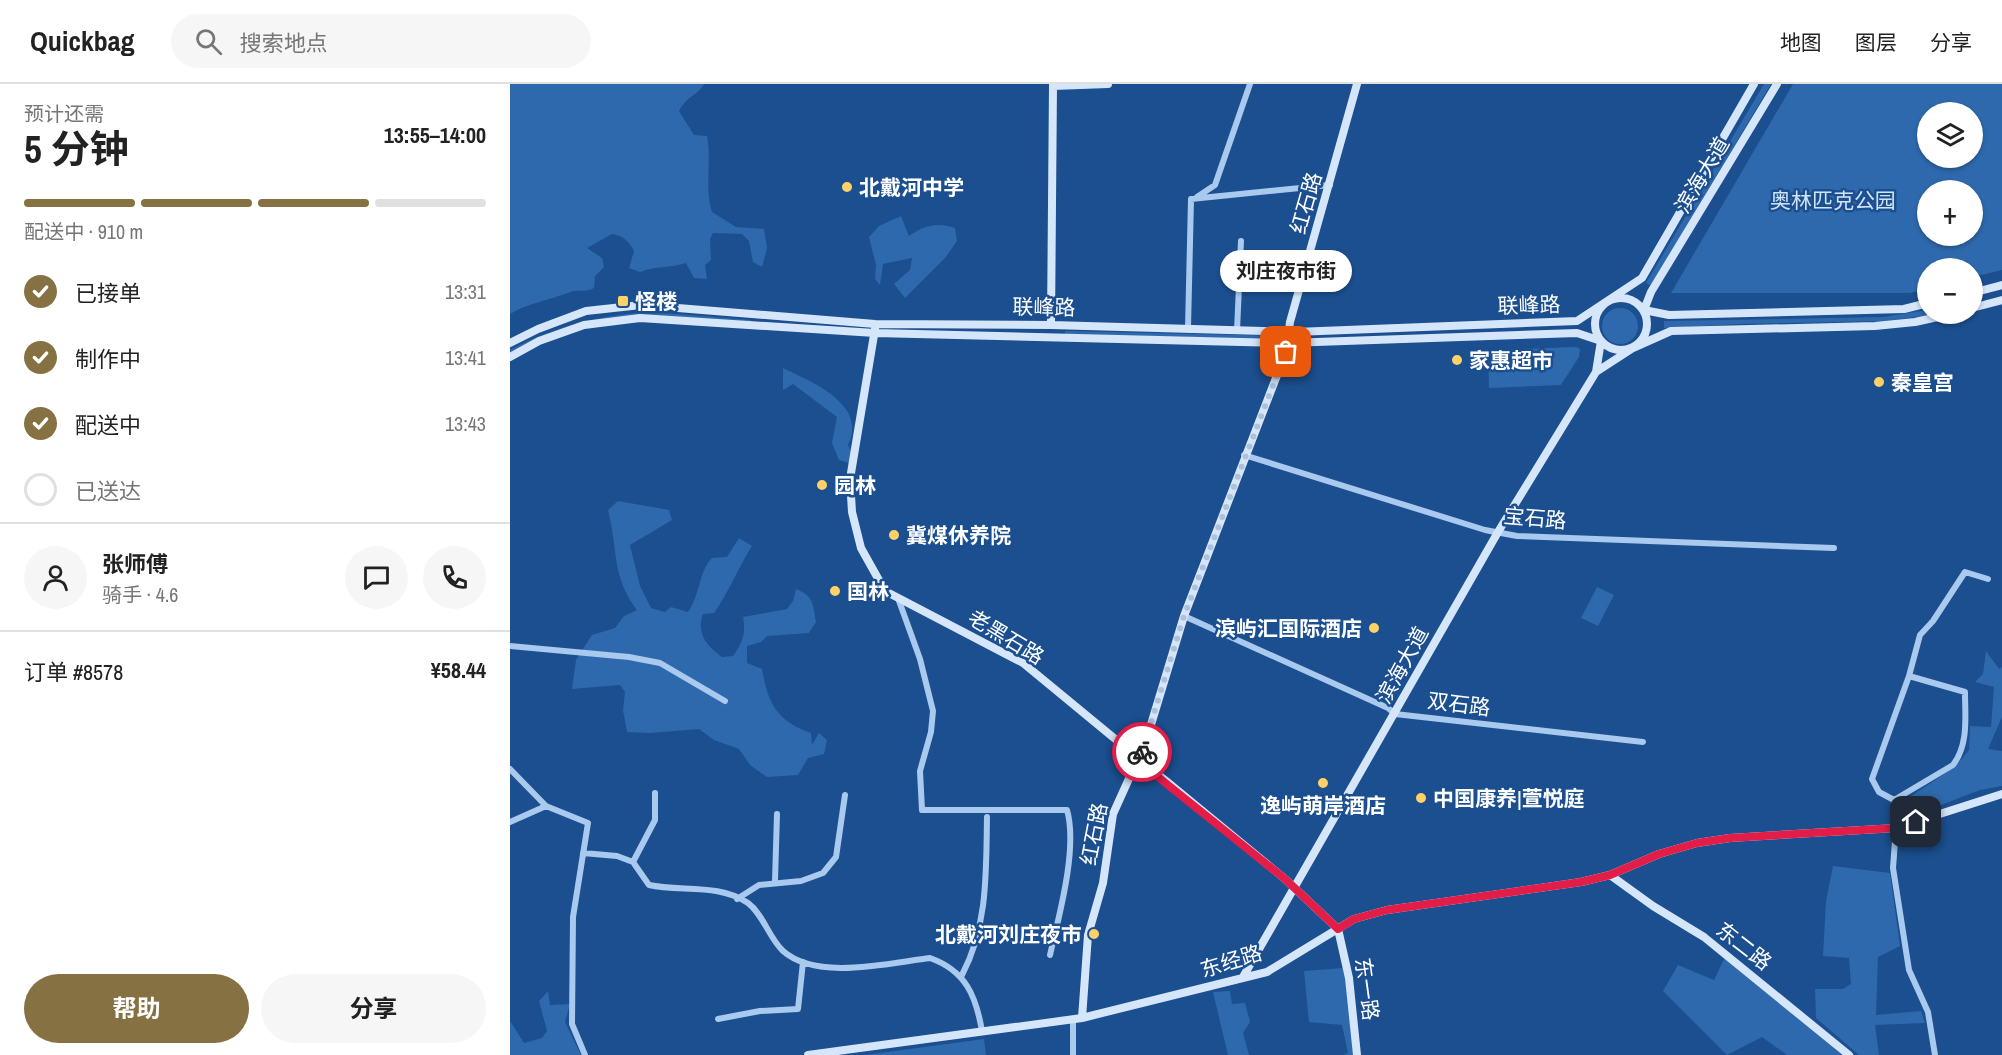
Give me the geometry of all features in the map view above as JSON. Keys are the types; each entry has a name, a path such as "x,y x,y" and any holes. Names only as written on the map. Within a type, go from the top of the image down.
{"main road":[{"path":"1050,325 1053,85 1108,84"},
{"name":"红石路","path":"1077,1018 1088,935 1103,883 1113,814 1138,761 1184,616 1287,343 1288,331 1357,84"},
{"name":"滨海大道","path":"1605,303 1642,278 1754,84"},
{"name":"滨海大道","path":"1644,310 1777,84"},
{"path":"1983,290 2002,285"},
{"path":"1596,372 1601,340 1595,325 1599,309 1605,303 1622,298 1630,299 1644,310 1669,315 1904,309 1917,306"},
{"path":"1983,305 2002,300"},
{"name":"联峰路","path":"510,343 538,329 586,311 641,305 875,329 1050,325 1288,331 1577,321 1605,303"},
{"path":"1596,372 1640,343 1647,327 1644,310"},
{"name":"联峰路","path":"510,357 539,341 584,325 640,318 1050,336 1287,343 1577,333 1601,340"},
{"path":"1601,340 1615,350 1633,348 1671,331 1875,326 1917,322"},
{"name":"老黑石路","path":"875,329 850,479 852,512 861,548 885,591 1023,663 1138,761 1296,889 1338,929"},
{"name":"滨海大道","path":"1243,977 1296,889 1498,532 1596,372"},
{"name":"东经路","path":"807,1055 1077,1018 1267,972 1354,919 1387,910 1570,884 1610,875 1659,854 1697,843 1730,838 1896,828 2002,794"},
{"name":"东二路","path":"1610,875 1653,906 1704,937 1849,1055"},
{"name":"东一路","path":"1338,929 1349,978 1358,1055"}],"street":[{"path":"1191,199 1215,185 1250,84"},
{"path":"1191,199 1330,185"},
{"path":"1188,328 1191,199"},
{"path":"1237,331 1241,241"},
{"path":"1050,325 1050,336"},
{"name":"宝石路","path":"1244,455 1516,536 1834,548"},
{"path":"1894,800 1879,792 1872,779 1909,676 1920,635 1933,621 1965,572 1988,579"},
{"path":"898,598 920,659 933,711 931,732 920,771 922,810 1067,810 1071,822 1064,895 1050,955"},
{"name":"双石路","path":"1184,616 1388,708 1395,714 1643,742"},
{"path":"510,646 629,657 660,663 725,701"},
{"path":"1894,800 1953,765 1960,756 1965,733 1965,692 1909,676"},
{"path":"510,769 546,806 588,823 573,917 572,1024 585,1055"},
{"path":"633,862 647,840 655,820 655,793"},
{"path":"737,899 759,885 775,881 801,881 823,873 836,857 845,795"},
{"path":"1894,800 1896,828 1893,868 1909,970 1928,1012 1935,1055"},
{"path":"510,822 546,806"},
{"path":"775,881 777,814"},
{"path":"962,975 978,937 986,897 987,817"},
{"path":"583,853 617,856 633,862 649,885 708,890 748,903 781,949 812,966 847,967 930,958 962,975 979,1012 982,1031"},
{"path":"718,1019 760,1011 798,1009 803,962"},
{"path":"1073,1055 1077,1018"}],"green space":[{"path":"510,84 704,84 679,111 694,135 707,136 712,212 736,227 764,229 767,248 762,267 753,262 749,241 742,234 713,233 710,239 711,260 705,265 707,279 694,278 686,263 640,272 629,268 634,251 630,244 612,234 587,248 602,258 604,267 595,276 594,288 570,292 510,314"},
{"path":"1764,84 1771,84 1651,286 1646,283"},
{"name":"奥林匹克公园","path":"1793,84 2002,84 2002,270 1983,275 1983,258 1917,258 1917,291 1671,293"},
{"path":"901,216 909,236 926,227 943,225 955,228 957,241 945,258 905,298 894,284 910,270 912,258 883,264 880,285 875,279 876,265 869,237 879,226"},
{"path":"1620,308 1633,313 1638,326 1633,339 1620,344 1607,339 1602,326 1607,313"},
{"path":"650,312 751,320 751,323 651,315 619,317 510,354 510,350 561,328 595,319"},
{"path":"1917,312 1917,317 1885,321 1664,328 1664,321 1883,317"},
{"path":"1065,331 1278,336 1277,339 1065,334"},
{"path":"1576,347 1580,349 1579,357 1561,385 1489,388 1488,350"},
{"path":"783,368 822,388 844,406 850,418 852,430 848,445 852,453 849,463 839,460 832,443 837,417 793,384 783,390"},
{"path":"618,501 669,510 672,520 630,545 640,586 651,608 665,612 671,607 688,612 704,570 712,558 727,557 739,538 752,546 714,613 703,614 701,621 704,639 722,657 733,656 739,646 744,633 743,617 787,609 793,601 796,589 809,598 816,622 809,633 767,636 761,642 747,646 747,663 762,669 767,692 776,710 790,723 811,733 812,745 819,733 827,740 824,754 808,758 798,775 767,777 750,765 739,749 714,740 699,729 650,733 627,732 623,710 625,692 620,685 572,689 576,660 592,635 615,628 624,616 637,610 623,585 616,562 608,510"},
{"path":"1597,587 1614,595 1598,626 1581,618"},
{"path":"1986,651 1999,669 2002,667 2002,717 1988,749 2002,751 2002,786 1980,790 1902,820 1904,801 1956,766 1969,750 1970,726 1991,727 1994,687 1975,682 1983,674"},
{"path":"1833,866 1890,873 1900,946 1878,957 1876,1015 1921,1011 1925,1023 1875,1025 1879,1055 1859,1055 1816,1018 1815,989 1843,989 1851,984 1849,958 1823,956 1826,901"},
{"path":"1725,957 1842,1055 1787,1055 1762,1037 1727,1055 1663,991 1678,965 1714,980"},
{"path":"1344,968 1356,1055 1343,1055 1348,1053 1342,1025 1309,1022 1304,971"},
{"path":"548,991 550,1005 570,1004 565,1022 581,1055 510,1055 510,1021 524,1043 542,1038 547,1031 539,1001"},
{"path":"1230,991 1232,1004 1245,1003 1250,1022 1243,1033 1249,1055 1228,1055 1213,992"},
{"path":"984,1039 986,1055 865,1055"}],"way so far":[{"path":"1142,752 1184,616 1244,455 1286,352"}],"place":[{"name":"北戴河中学","path":"847,187"},
{"name":"怪楼","path":"623,301"},
{"name":"刘庄夜市街","path":"1286,352"},
{"name":"家惠超市","path":"1457,360"},
{"name":"秦皇宫","path":"1879,382"},
{"name":"园林","path":"822,485"},
{"name":"冀煤休养院","path":"894,535"},
{"name":"国林","path":"835,591"},
{"name":"滨屿汇国际酒店","path":"1374,628"},
{"name":"逸屿萌岸酒店","path":"1323,783"},
{"name":"中国康养|萱悦庭","path":"1421,798"},
{"name":"北戴河刘庄夜市","path":"1094,934"}],"route":[{"path":"1142,752 1138,761 1285,879 1338,929 1354,919 1387,910 1581,882 1610,875 1659,854 1697,843 1730,838 1896,828 1916,822"}]}
